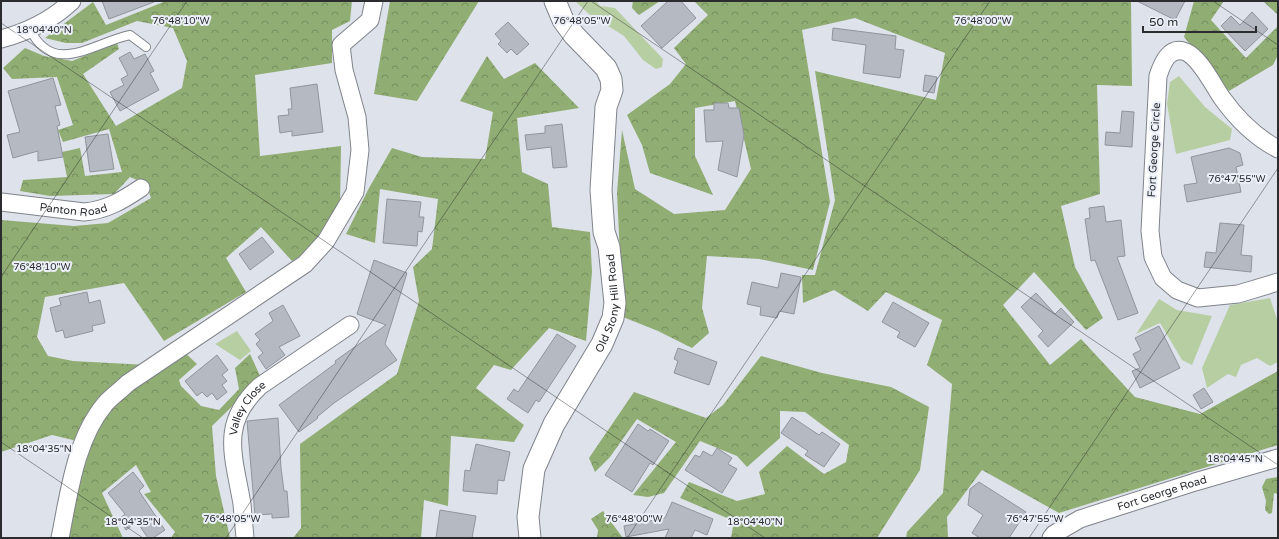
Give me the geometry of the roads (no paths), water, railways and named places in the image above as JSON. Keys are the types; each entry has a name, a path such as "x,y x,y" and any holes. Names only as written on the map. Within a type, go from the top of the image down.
{"street":[{"path":"1,40 30,29 59,13 72,1"},
{"path":"60,538 73,477 85,438 93,421 106,403 134,379 305,264 326,241 337,225 355,192 360,150 356,111 344,70 341,45 370,20 374,1"},
{"name":"Old Stony Hill Road","path":"530,538 528,517 534,469 554,424 602,344 613,318 615,303 609,247 604,232 601,190 606,107 612,90 611,79 601,62 574,36 563,20 555,1"},
{"name":"Fort George Circle","path":"1278,150 1254,135 1222,99 1197,60 1187,52 1180,50 1171,53 1162,62 1158,76 1150,231 1152,257 1163,278 1177,290 1198,298 1238,294 1278,282"},
{"name":"Panton Road","path":"1,202 84,212 96,211 109,207 141,188"},
{"name":"Valley Close","path":"245,538 242,504 232,444 234,426 240,409 248,397 260,386 350,325"},
{"name":"Fort George Road","path":"1051,538 1054,534 1080,519 1195,482 1278,458"}],"lane":[{"path":"30,29 40,45 58,54 67,55 80,53 130,35 146,47"}]}
